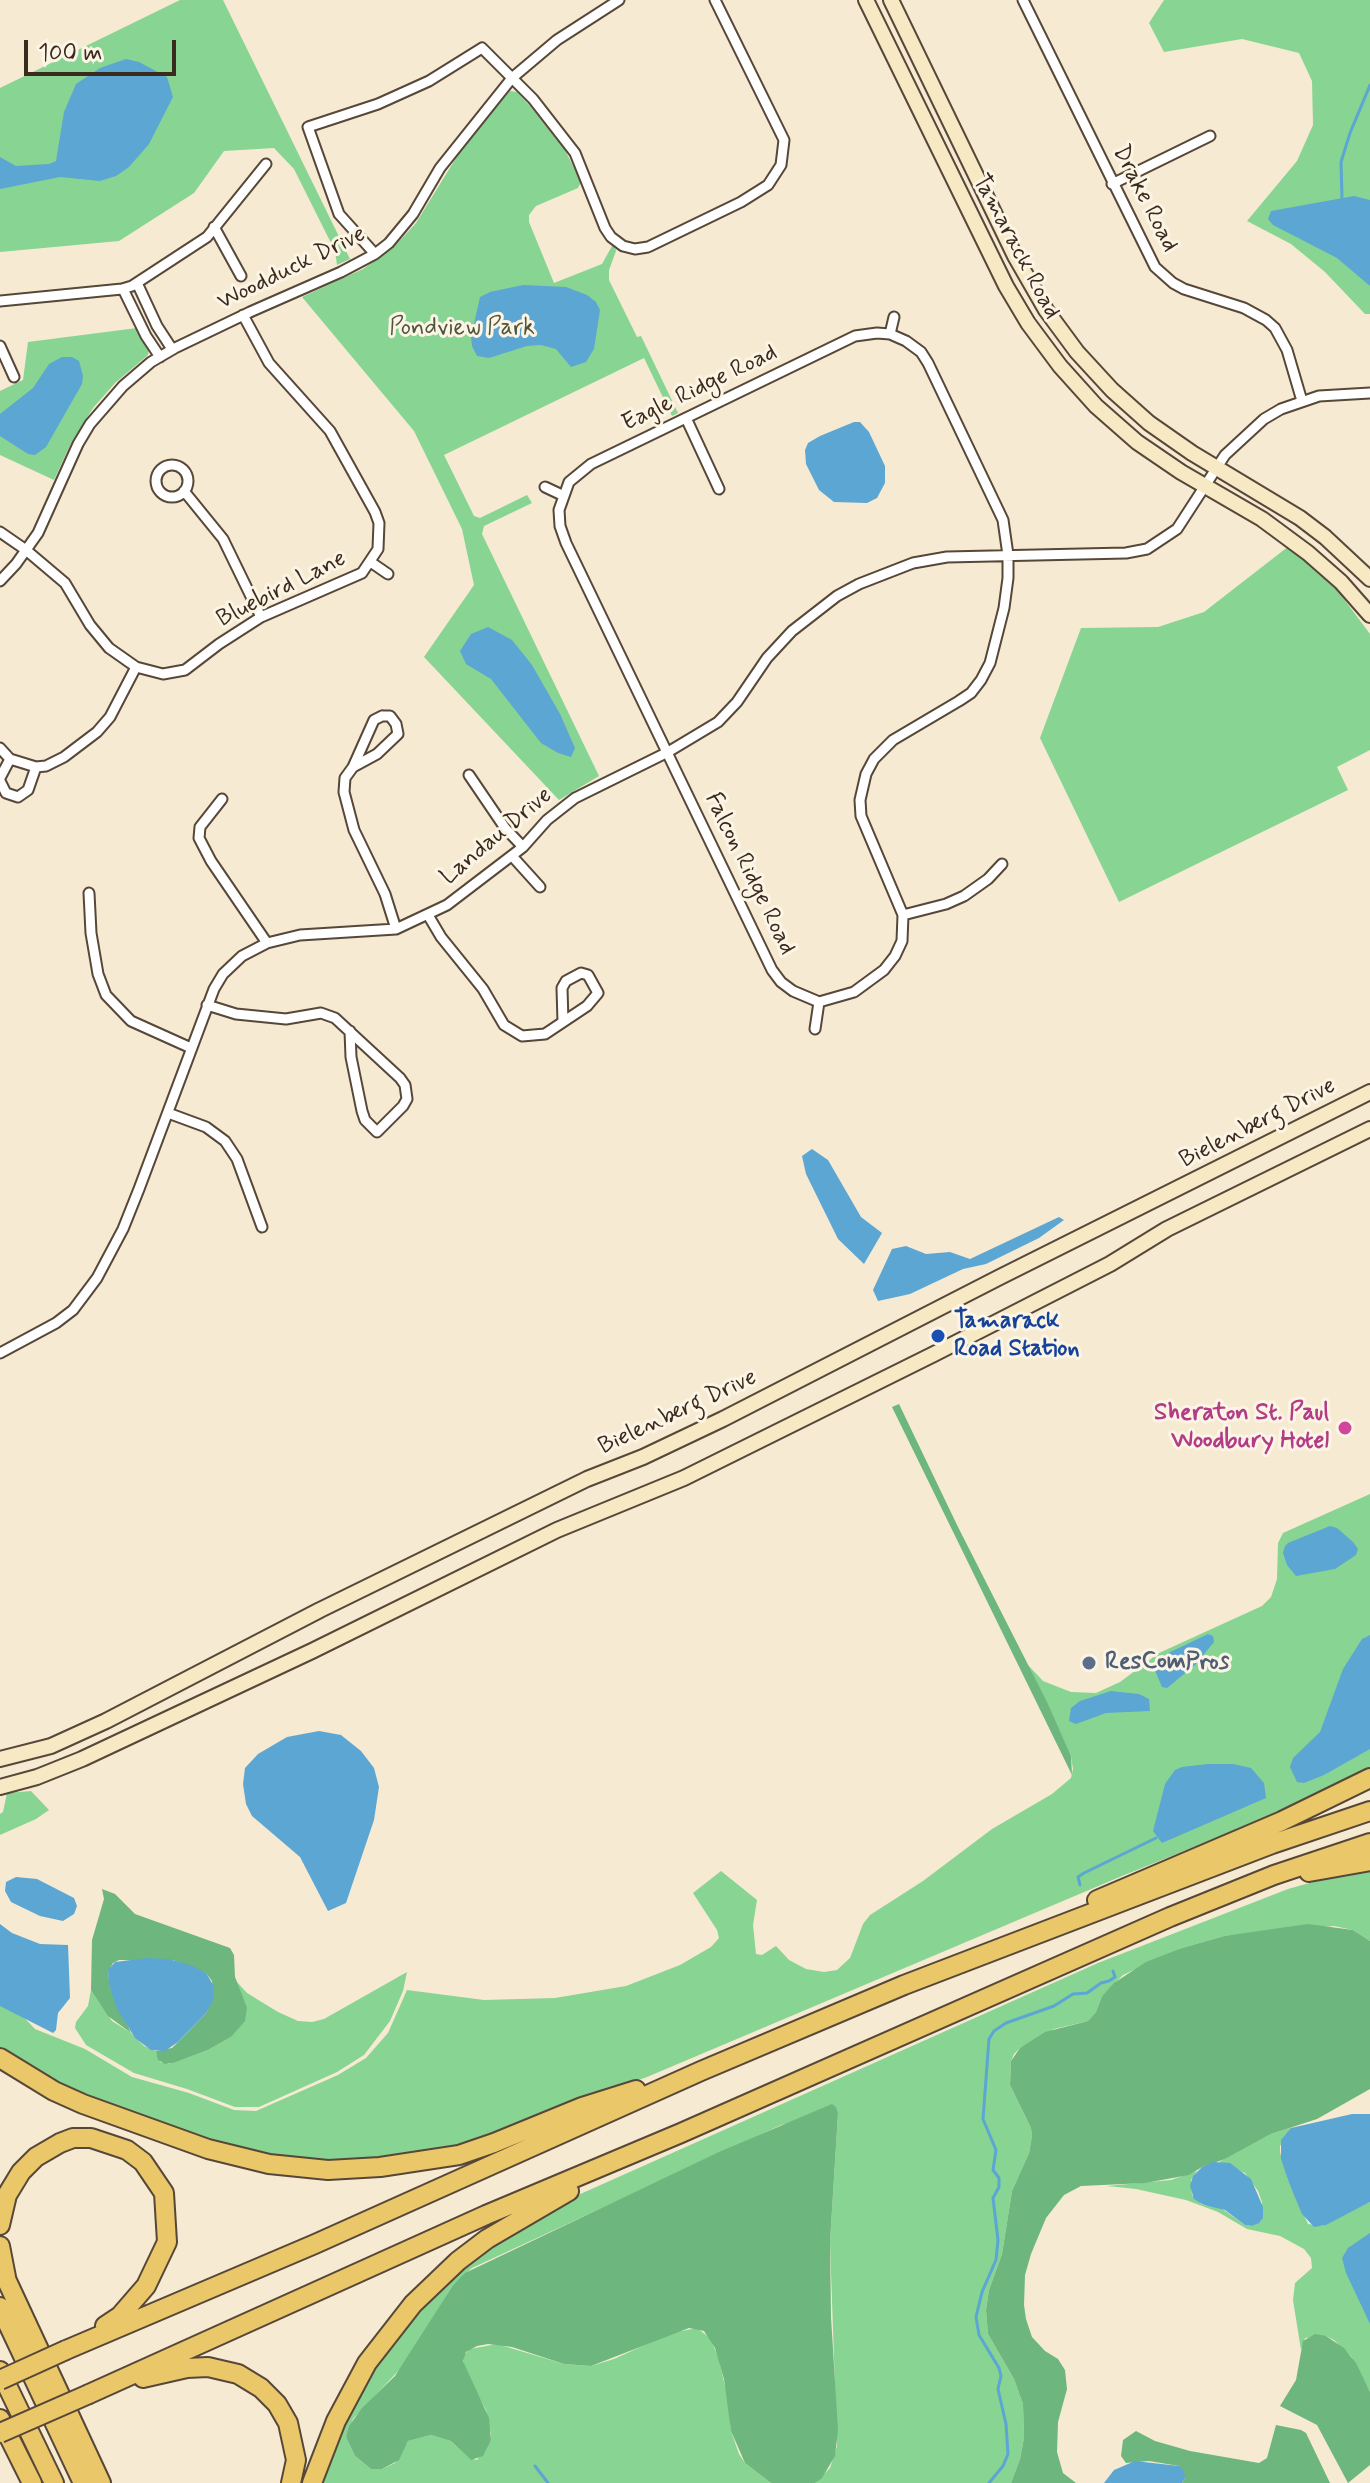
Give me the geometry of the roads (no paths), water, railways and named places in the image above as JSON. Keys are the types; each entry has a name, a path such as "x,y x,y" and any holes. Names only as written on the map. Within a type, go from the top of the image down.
{"highway":[{"path":"1002,1949 1107,1895 1282,1821 1370,1778"},
{"path":"0,2380 904,1985 1272,1844 1370,1811"},
{"path":"0,2433 349,2276 1081,1955 1274,1875 1370,1843"},
{"path":"1274,1875 1329,1870 1370,1861"},
{"path":"0,2058 54,2091 83,2104 208,2149 269,2164 328,2170 380,2167 459,2155 582,2107 729,2059"},
{"path":"0,2225 7,2195 21,2172 46,2150 73,2138 91,2138 127,2150 152,2172 164,2193 167,2242 146,2286 120,2316 66,2350"},
{"path":"312,2483 336,2421 367,2363 390,2331 433,2283 487,2239 666,2139"},
{"path":"0,2246 2,2267 10,2287"},
{"path":"0,2266 101,2483"},
{"path":"0,2307 83,2483"},
{"path":"109,2385 197,2367 238,2374 271,2396 288,2423 296,2460 291,2483"},
{"path":"0,2371 54,2483"},
{"path":"0,2419 32,2483"},
{"path":"84,2446 108,2483"}],"street":[{"name":"Woodduck Drive","path":"0,581 26,550 47,516 78,444 90,424 119,389 172,349 375,254 389,243 413,214 440,168 512,78 557,40 619,0"},
{"path":"375,254 336,209 308,127 378,104 429,81 482,48 533,99 575,153 605,228 623,246 635,249 648,247 768,185 781,165 784,140 715,0"},
{"name":"Tamarack Road","path":"866,0 1006,286 1036,334 1075,384 1119,427 1159,458 1262,519 1308,553 1341,582 1370,615"},
{"name":"Tamarack Road","path":"891,0 1015,256 1046,310 1077,352 1112,390 1149,423 1216,468 1300,518 1370,579"},
{"name":"Drake Road","path":"1023,0 1149,257 1163,275 1184,289 1255,313 1275,328 1287,350 1302,401"},
{"path":"1112,184 1210,136"},
{"path":"0,301 123,289 137,283 202,240 266,164"},
{"path":"214,227 241,276"},
{"path":"137,283 157,326 172,349"},
{"path":"123,289 143,332 160,357"},
{"name":"Bluebird Lane","path":"136,667 163,674 185,670 261,617 352,580 372,563 378,549 380,536 375,512 330,431 269,363 243,315"},
{"path":"815,1029 819,1002 854,992 884,970 902,941 903,915 861,816 862,786 874,759 882,749 971,693 990,663 1004,608 1008,555 1003,520 928,363 921,352 890,334 894,317"},
{"name":"Eagle Ridge Road","path":"562,495 569,482 591,464 855,336 890,334"},
{"path":"0,346 14,377"},
{"name":"Landau Drive","path":"0,1353 56,1323 73,1310 86,1294 123,1229 207,1005 223,974 232,964 267,943 317,932 396,929 469,891 523,847 547,820 575,798 668,752 718,722 784,640 837,596 885,572 947,557 1126,553 1147,549 1177,529 1216,468 1245,434 1264,419 1302,401 1342,393 1370,393"},
{"path":"686,418 719,489"},
{"path":"545,487 562,495 560,526 566,543 668,752"},
{"path":"184,491 223,539 261,617"},
{"path":"0,532 65,583 90,625 109,648 136,667 120,702 97,732 64,757 46,766 36,767 10,759 0,748"},
{"path":"372,563 388,574"},
{"path":"353,767 377,754 398,734 390,716 374,720 345,778 344,792 354,830 385,894 396,929"},
{"name":"Falcon Ridge Road","path":"668,752 772,970 793,991 819,1002"},
{"path":"10,759 0,780 6,793 18,797 28,790 36,767"},
{"path":"469,775 505,828 523,847"},
{"path":"222,799 200,827 199,838 267,943"},
{"path":"512,856 540,887"},
{"path":"903,915 964,896 988,879 1002,864"},
{"path":"89,893 91,933 98,974 106,995 131,1021 191,1048"},
{"path":"428,915 488,996 504,1025 522,1036 545,1034 563,1022 587,1006 598,993 588,975 581,973 566,981 562,988 563,1022"},
{"path":"207,1005 236,1014 286,1019 321,1013 335,1018 350,1031 405,1085 407,1099 403,1106 377,1132 365,1120 362,1111 351,1057 350,1031"},
{"name":"Bielenberg Drive","path":"0,1759 42,1749 95,1726 439,1551 587,1479 643,1457 723,1419 1370,1092"},
{"path":"168,1113 206,1127 225,1141 237,1159 262,1227"},
{"path":"0,1787 37,1777 82,1759 312,1651 557,1530 697,1471 1110,1264 1167,1229 1370,1129"}],"water":[{"path":"126,59 139,62 167,77 173,97 149,144 129,167 116,176 100,181 60,177 0,189 0,157 16,166 56,161 64,112 76,84 100,68"},
{"path":"1354,196 1370,200 1370,286 1337,258 1273,225 1268,219 1271,211"},
{"path":"523,285 566,287 596,302 600,310 594,349 586,362 571,367 556,349 541,345 527,346 489,358 477,356 471,337 480,297"},
{"path":"62,357 79,361 82,384 46,447 35,455 28,454 0,436 0,414 33,388 49,364"},
{"path":"860,422 869,432 885,466 885,483 877,498 867,503 834,502 819,490 806,464 805,450 808,443 820,436"},
{"path":"488,627 512,640 532,665 575,748 571,757 541,743 491,679 466,664 460,651 471,634"},
{"path":"812,1149 828,1160 861,1217 882,1233 864,1264 838,1239 806,1174 802,1156"},
{"path":"1059,1217 1064,1220 1039,1238 986,1264 963,1269 910,1294 878,1301 873,1290 892,1249 906,1246 926,1254 950,1252 970,1259"},
{"path":"1330,1526 1353,1542 1358,1549 1356,1555 1335,1569 1296,1576 1287,1565 1283,1553 1285,1546"},
{"path":"1208,1634 1213,1636 1214,1642 1195,1665 1167,1688 1162,1687 1154,1668 1156,1662"},
{"path":"1370,1635 1370,1749 1324,1775 1304,1783 1297,1782 1290,1767 1293,1758 1320,1732 1343,1669 1362,1639"},
{"path":"1111,1691 1139,1694 1149,1699 1150,1711 1106,1713 1076,1724 1069,1721 1071,1708 1080,1701"},
{"path":"319,1731 341,1735 361,1751 374,1768 379,1787 374,1820 346,1903 328,1911 300,1857 252,1816 246,1804 243,1784 245,1768 258,1754 287,1737"},
{"path":"1208,1764 1251,1768 1264,1783 1266,1798 1162,1843 1153,1831 1165,1784 1175,1770"},
{"path":"16,1877 37,1879 74,1898 77,1906 74,1914 63,1921 40,1916 11,1902 5,1891 6,1882"},
{"path":"0,1924 12,1933 40,1944 68,1945 70,1998 58,2013 53,2033 0,2006"},
{"path":"169,1959 193,1966 207,1974 213,1985 213,2000 207,2012 165,2051 151,2050 135,2038 117,2009 109,1985 108,1970 115,1962"},
{"path":"1352,2114 1370,2114 1370,2202 1326,2225 1314,2227 1302,2214 1289,2183 1281,2159 1281,2140 1291,2128"},
{"path":"1214,2162 1230,2163 1251,2179 1263,2207 1263,2218 1259,2223 1245,2225 1225,2210 1194,2199 1190,2186 1193,2176 1202,2167"},
{"path":"1370,2233 1370,2324 1342,2258 1348,2248"},
{"path":"1135,2461 1179,2466 1184,2471 1185,2479 1182,2483 1104,2483 1114,2470"}],"waterway":[{"path":"1342,198 1341,162 1370,85"},
{"path":"1080,1885 1078,1877 1084,1873 1156,1838"},
{"path":"989,2483 1008,2454 1006,2424 998,2389 1001,2376 979,2335 976,2317 982,2292 996,2260 998,2240 993,2198 999,2187 999,2178 993,2170 996,2150 983,2119 989,2039 1006,2023 1054,2006 1073,1994 1087,1993 1109,1981 1115,1977 1113,1971"},
{"path":"535,2466 548,2483"}],"place":[{"name":"Tamarack Road Station","path":"938,1336"},
{"name":"Sheraton St. Paul Woodbury Hotel","path":"1345,1428"},
{"name":"ResComPros","path":"1089,1663"}],"park label":[{"name":"Pondview Park","path":"462,329"}]}
